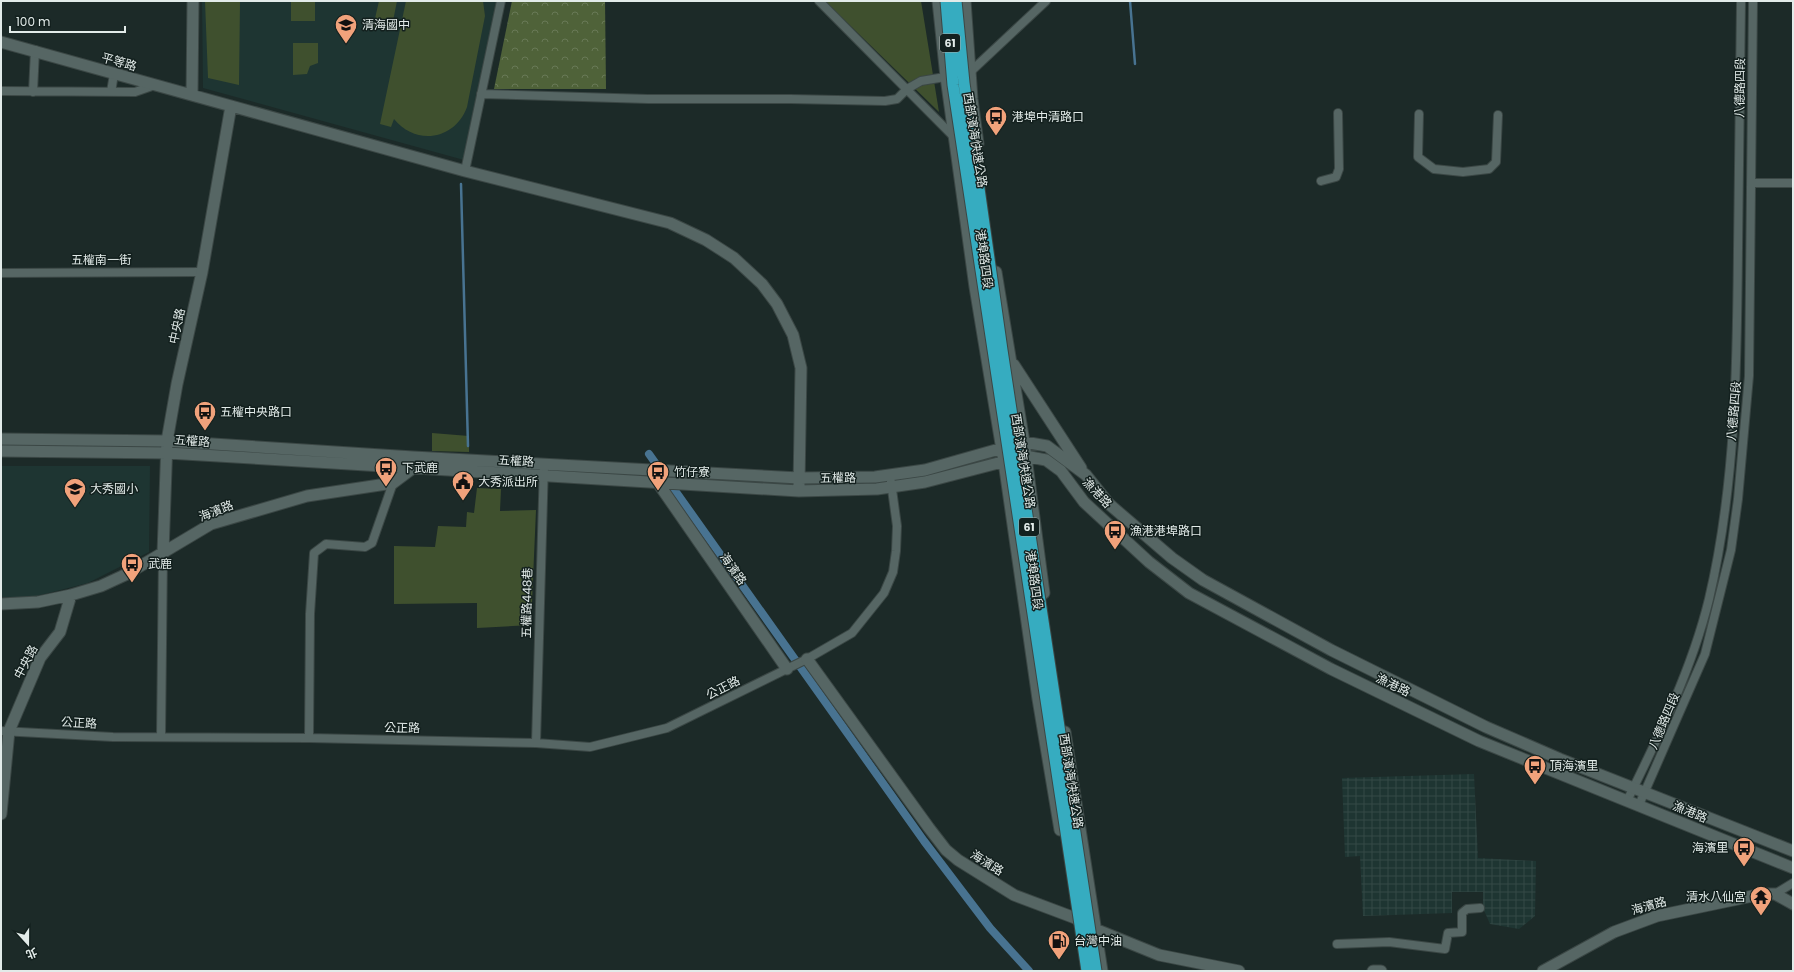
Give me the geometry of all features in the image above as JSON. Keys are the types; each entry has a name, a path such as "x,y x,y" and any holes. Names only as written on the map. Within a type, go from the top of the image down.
{"highway":[{"name":"西部濱海快速公路","path":"946,1 953,85 1087,971"},
{"name":"西部濱海快速公路","path":"956,1 964,84 992,280 1096,971"}],"street":[{"path":"192,95 193,1"},
{"path":"465,170 501,1"},
{"path":"819,1 955,138"},
{"name":"港埠路四段","path":"938,1 946,77 975,287 1004,462 1038,700 1075,918 1082,971"},
{"name":"港埠路四段","path":"965,1 970,74 990,238 1012,362 1052,648 1102,971"},
{"path":"481,94 648,100 790,99 885,101 897,99 907,89 921,81 970,74 1046,1"},
{"name":"八德路四段","path":"1627,801 1672,706 1695,649 1712,580 1728,490 1737,376 1741,1"},
{"name":"八德路四段","path":"1639,805 1646,793 1705,654 1731,550 1738,499 1749,376 1753,1"},
{"name":"平等路","path":"1,42 35,50 114,74 465,170 670,223 706,240 734,258 752,273 777,304 787,320 798,350 802,388 799,491"},
{"path":"33,92 35,50"},
{"path":"111,92 114,74"},
{"path":"1740,76 1752,77"},
{"path":"1,91 135,92 155,85"},
{"name":"中央路","path":"163,553 167,441 177,384 202,272 231,106"},
{"path":"1321,181 1336,177 1339,169 1338,113"},
{"path":"1419,114 1418,158 1434,169 1463,172 1489,169 1496,162 1498,115"},
{"path":"1751,183 1793,182"},
{"name":"五權南一街","path":"1,273 202,272"},
{"path":"1012,362 1086,475"},
{"path":"1737,376 1749,376"},
{"name":"五權路","path":"1,439 167,441 413,463"},
{"name":"五權路","path":"1,451 167,453 543,470 799,478 855,478 925,470 1024,442"},
{"name":"漁港路","path":"1024,442 1047,446 1086,475 1109,504 1166,553 1203,580 1331,650 1486,726 1560,759 1793,851"},
{"name":"五權路","path":"543,470 658,483 799,491 858,491 925,482 1025,456"},
{"name":"漁港路","path":"1025,456 1046,460 1061,471 1084,502 1149,562 1189,593 1331,669 1479,741 1793,868"},
{"name":"海濱路","path":"1,604 38,602 71,596 101,586 128,574 211,524 307,496 393,483 413,463"},
{"name":"五權路448巷","path":"536,743 543,470"},
{"path":"807,659 852,633 884,593 893,572 896,552 897,526 890,474"},
{"path":"309,738 310,614 314,553 326,544 365,546 372,543 393,483"},
{"name":"海濱路","path":"658,483 787,669"},
{"path":"161,737 163,553"},
{"path":"1712,580 1724,581"},
{"name":"中央路","path":"1,814 5,731 40,658 60,632 71,596"},
{"name":"海濱路","path":"807,659 929,828 946,850 958,860 1014,895 1075,918 1095,929 1158,955 1239,971"},
{"name":"公正路","path":"5,731 113,737 309,738 536,743 590,747 667,728 807,659"},
{"path":"1793,883 1775,894 1793,904"},
{"name":"海濱路","path":"1543,971 1614,932 1657,916 1762,894 1775,894"},
{"path":"1337,944 1389,942 1445,949 1448,933 1462,932 1462,913 1468,908 1480,908"},
{"path":"1373,971 1381,971"}],"shaded area":[{"name":"清海國中","path":"202,1 498,1 464,160 203,88"},
{"name":"大秀國小","path":"1,466 150,466 149,552 88,583 33,597 1,597"},
{"path":"1474,774 1478,858 1536,861 1535,916 1519,929 1490,924 1483,908 1483,892 1452,892 1452,913 1363,916 1360,856 1345,857 1342,778"}],"green space":[{"path":"205,1 240,1 239,85 208,78"},
{"path":"291,1 315,1 315,21 291,21"},
{"path":"379,1 397,1 391,31 373,27"},
{"path":"406,1 483,1 485,16 467,107 454,127 434,136 424,136 413,133 403,128 394,119 391,127 380,124"},
{"path":"512,1 605,1 606,89 494,89"},
{"path":"825,1 921,1 939,112 828,4"},
{"path":"293,43 318,43 318,63 310,66 307,74 293,75"},
{"path":"432,433 469,436 469,452 432,451"},
{"path":"477,488 501,489 500,511 536,510 531,625 477,628 477,603 394,604 394,546 435,547 438,526 466,527 467,512 474,513"}],"waterway":[{"path":"1130,1 1135,64"},
{"path":"461,184 468,446"},
{"path":"649,454 924,841 990,928 1029,971"}],"place":[{"name":"清海國中","path":"346,44"},
{"name":"港埠中清路口","path":"996,136"},
{"name":"五權中央路口","path":"205,432"},
{"name":"下武鹿","path":"386,488"},
{"name":"竹仔寮","path":"658,492"},
{"name":"大秀派出所","path":"463,502"},
{"name":"大秀國小","path":"75,508"},
{"name":"漁港港埠路口","path":"1115,550"},
{"name":"武鹿","path":"132,584"},
{"name":"頂海濱里","path":"1535,786"},
{"name":"海濱里","path":"1744,868"},
{"name":"清水八仙宮","path":"1761,916"},
{"name":"台灣中油","path":"1059,960"}]}
